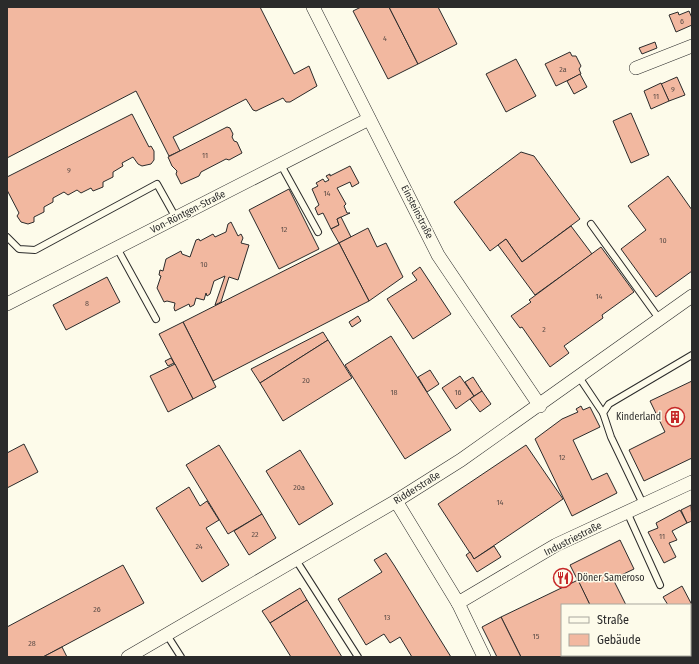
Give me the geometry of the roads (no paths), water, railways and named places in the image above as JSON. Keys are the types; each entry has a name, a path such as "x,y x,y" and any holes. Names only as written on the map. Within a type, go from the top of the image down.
{"street":[{"name":"Einsteinstraße","path":"313,7 438,255 540,406"},
{"path":"636,68 692,46"},
{"name":"Von-Röntgen-Straße","path":"7,304 369,119"},
{"name":"Ridderstraße","path":"134,656 167,635 396,502 540,406 692,296"},
{"name":"Industriestraße","path":"458,603 556,546 692,482"},
{"path":"396,502 458,603 484,657"}],"lane":[{"path":"281,165 318,232"},
{"path":"7,237 19,248 35,250 157,184 176,218"},
{"path":"591,224 660,320"},
{"path":"117,248 156,319"},
{"path":"604,413 609,404 692,355"},
{"path":"579,377 604,413 611,437 644,504"},
{"path":"627,512 660,584"},
{"path":"296,560 358,657"},
{"path":"167,635 181,657"}],"place":[{"name":"Kinderland","path":"675,417"},
{"name":"Döner Sameroso","path":"563,578"}]}
